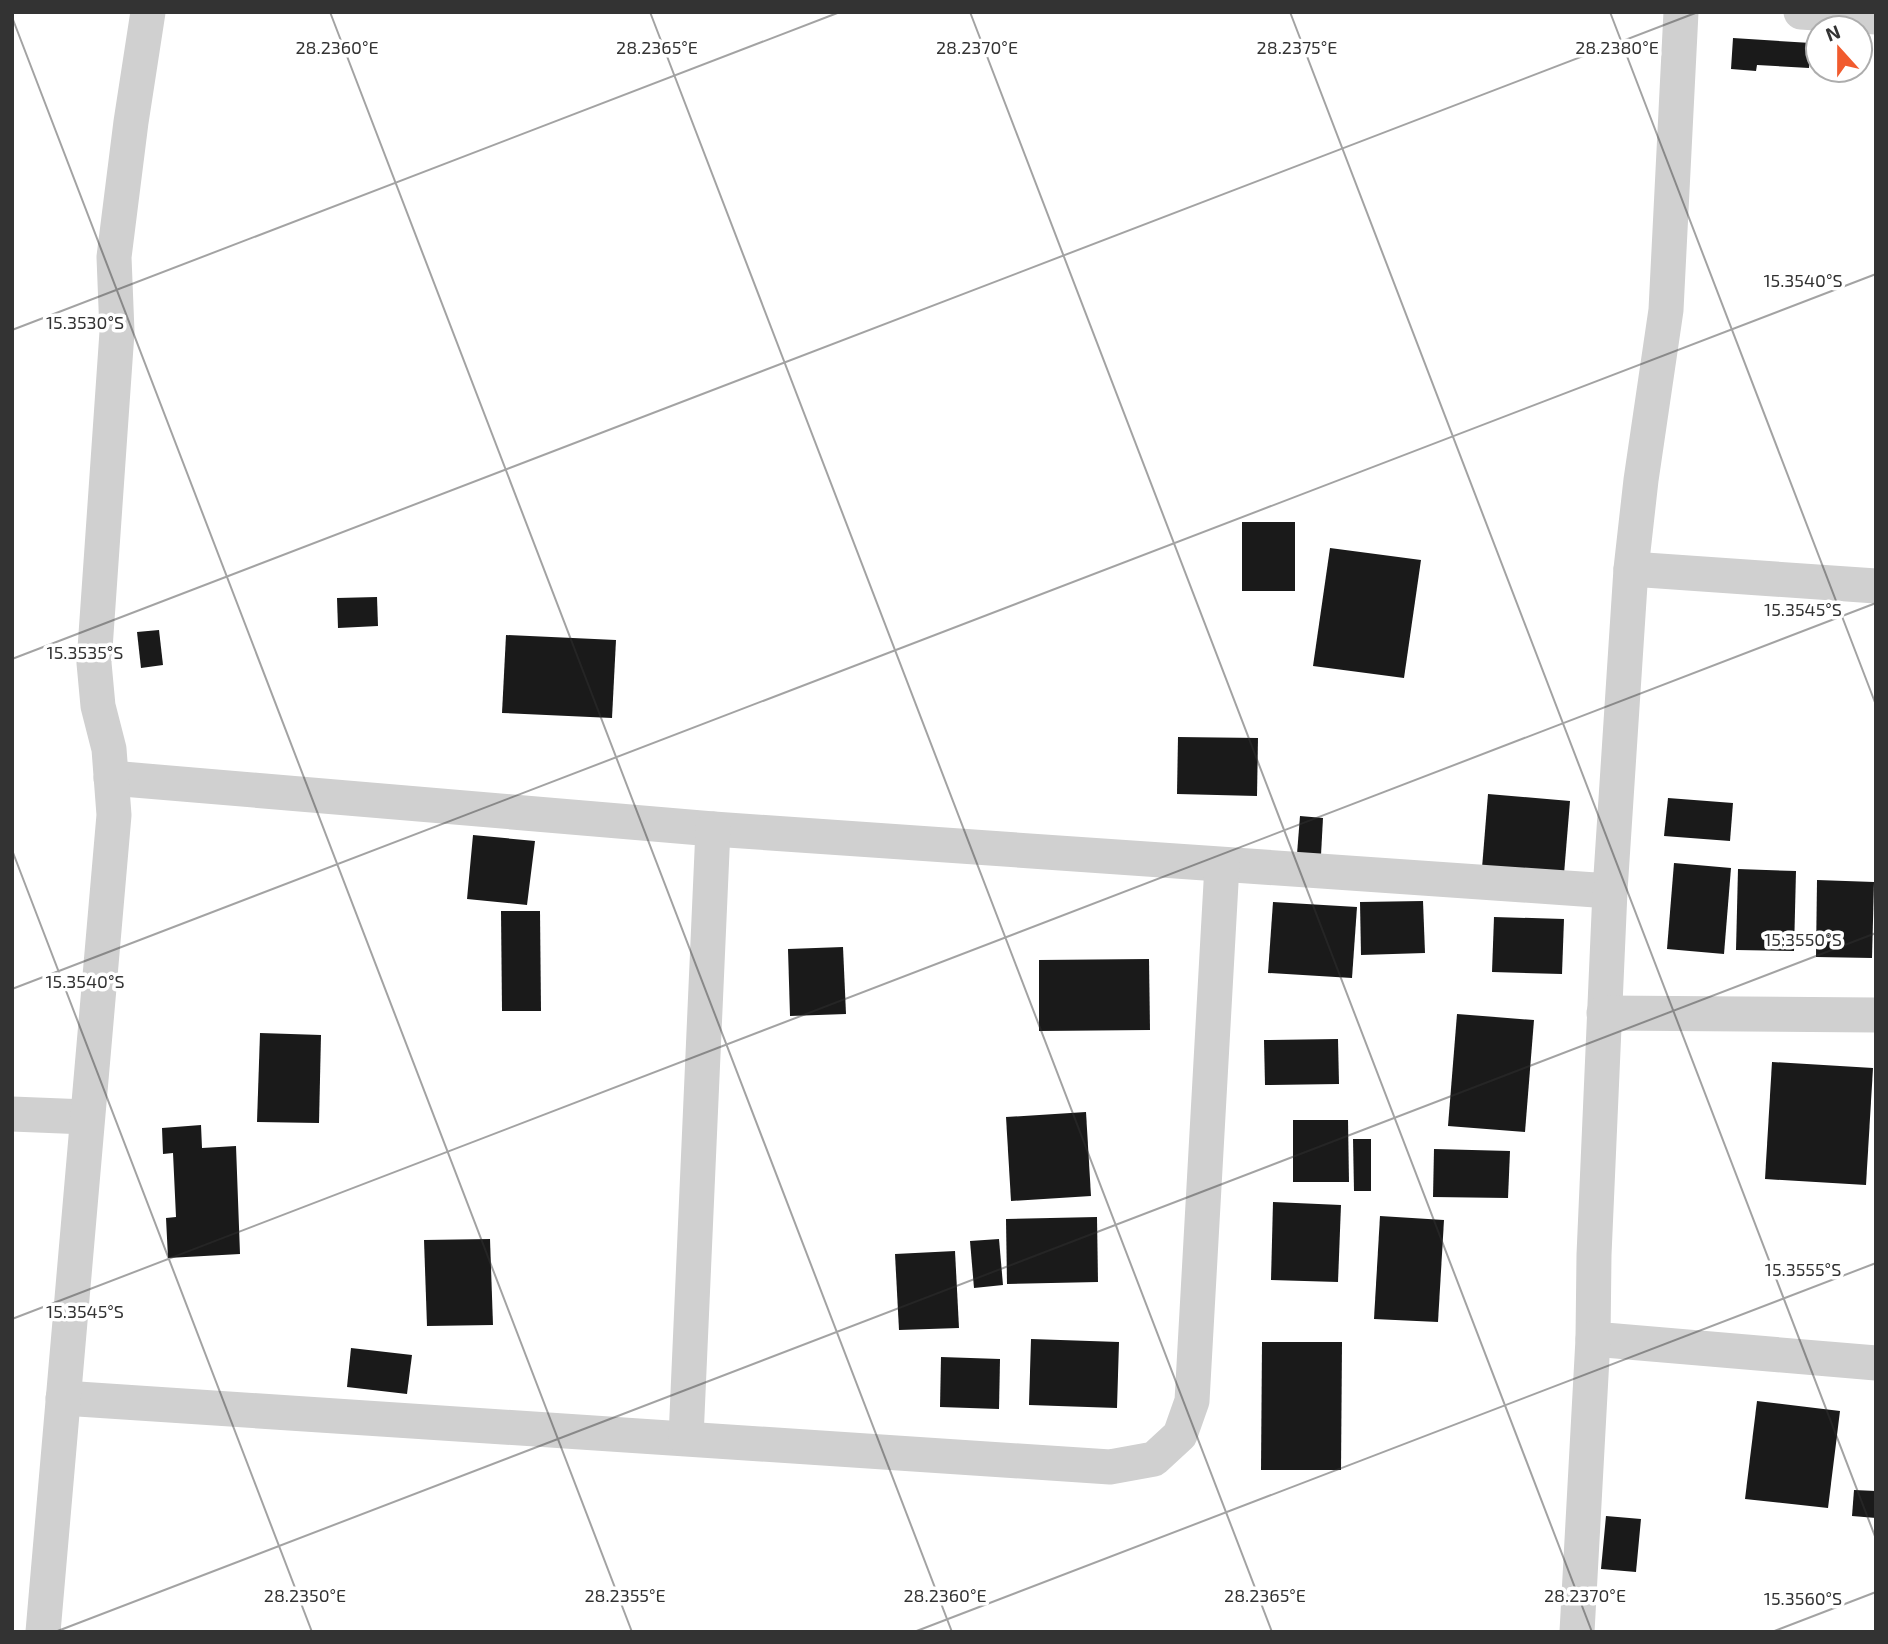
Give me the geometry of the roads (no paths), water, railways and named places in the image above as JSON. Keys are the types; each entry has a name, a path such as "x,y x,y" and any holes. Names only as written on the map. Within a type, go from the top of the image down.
{"street":[{"path":"43,1632 114,815 109,749 98,706 94,663 117,332 114,257 148,12"},
{"path":"1577,1632 1593,1339 1594,1255 1610,891 1631,569 1666,310 1681,12"},
{"path":"1801,12 1876,17"},
{"path":"1631,569 1876,586"},
{"path":"111,778 713,830 1610,891"},
{"path":"686,1438 713,830"},
{"path":"62,1398 1110,1467 1154,1459 1180,1435 1192,1401 1222,865"},
{"path":"1604,1013 1876,1015"},
{"path":"12,1114 87,1117"},
{"path":"1593,1339 1876,1363"}]}
